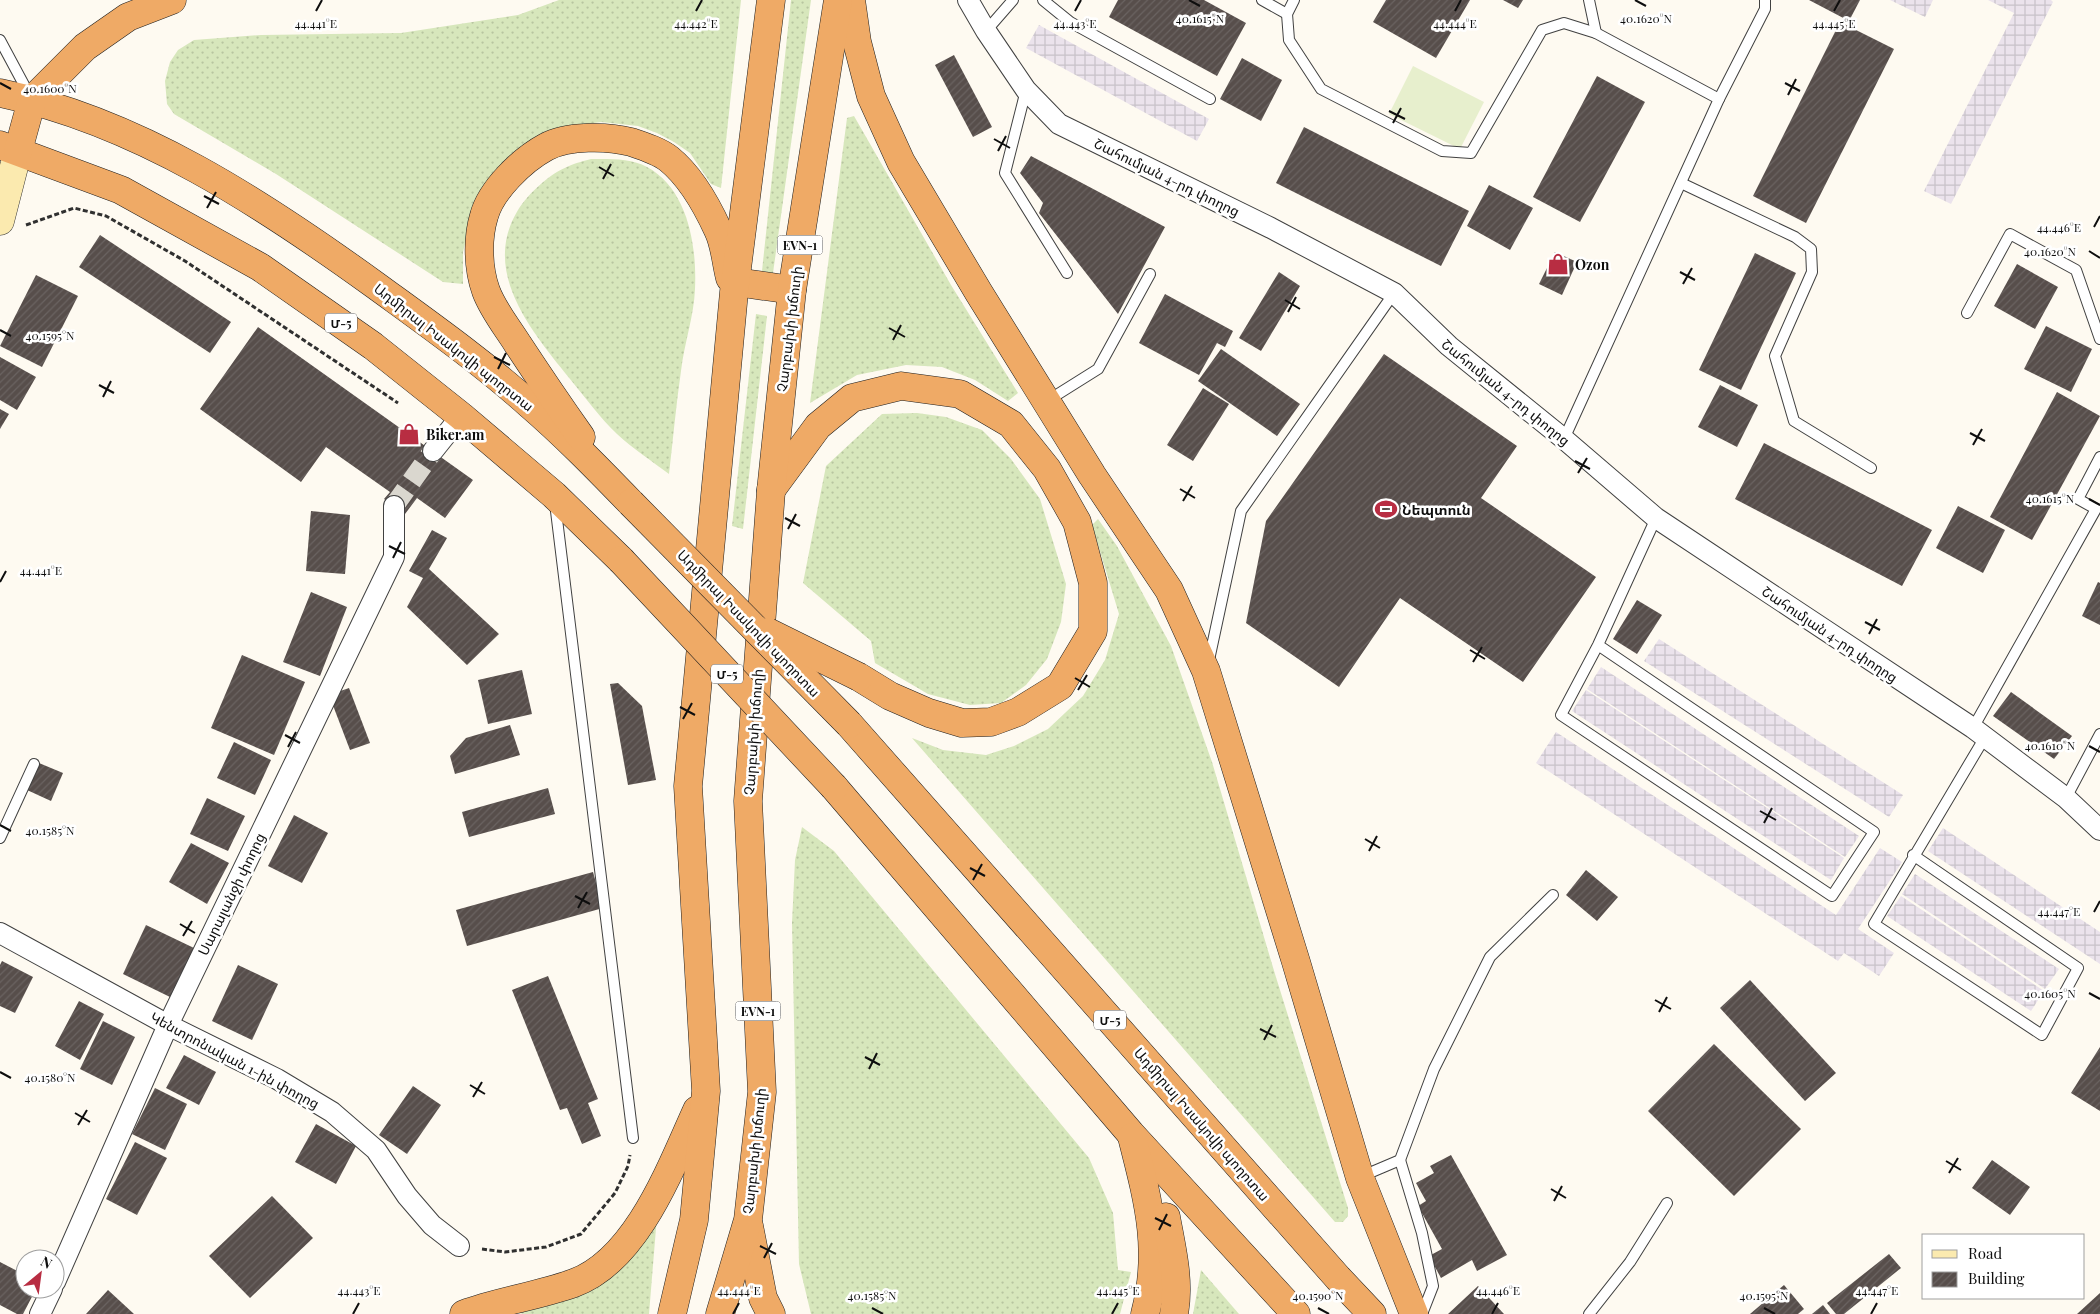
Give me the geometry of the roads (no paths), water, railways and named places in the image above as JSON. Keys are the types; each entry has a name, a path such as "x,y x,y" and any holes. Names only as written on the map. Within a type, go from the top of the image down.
{"highway":[{"path":"9,148 32,100 85,47 128,17 172,0"},
{"path":"672,1314 694,1220 706,1091 688,786 735,287 771,0"},
{"name":"Չարբախի խճուղի","path":"720,1314 748,1220 762,1092 748,801 771,491 792,290 838,0"},
{"path":"851,0 857,42 871,96 901,162 1046,401 1169,590 1206,671 1360,1178 1414,1314"},
{"name":"Ադմիրալ Իսակովի պողոտա","path":"0,93 32,100 146,142 222,185 316,243 432,326 529,404 622,493 848,724 1338,1278 1372,1314"},
{"path":"622,493 546,387 499,316 486,291 480,262 480,243 484,216 495,194 512,173 547,146 596,137 620,139 642,146 668,158 691,184 719,231 735,287"},
{"name":"Մ-5","path":"9,148 121,190 260,267 373,346 462,416 554,495 621,560 834,787 1131,1134 1296,1314"},
{"path":"735,287 792,290"},
{"path":"749,623 859,677 890,696 929,713 962,723 991,722 1018,712 1060,686 1093,631 1093,583 1076,522 1047,469 1011,424 960,394 901,386 852,398 818,426 771,491"},
{"path":"464,1314 576,1282 609,1262 650,1211 706,1091"},
{"path":"1131,1134 1146,1194 1154,1249 1152,1288 1145,1314"},
{"path":"1156,1162 1175,1265 1177,1294 1174,1314"},
{"path":"748,1220 763,1298 771,1314"}],"main road":[{"path":"9,148 12,224"}],"street":[{"name":"Շահումյան 4-րդ փողոց","path":"968,0 986,31 1026,90 1059,124 1271,228 1394,293 1449,346 1564,439 1656,518 1979,733 2066,798 2100,830"},
{"path":"433,451 462,416"},
{"name":"Սարալանջի փողոց","path":"65,1259 168,1025 394,557 394,506"},
{"name":"Կենտրոնական 1-ին փողոց","path":"0,933 168,1025 277,1079 332,1112 376,1150 407,1196 432,1225 459,1246"},
{"path":"40,1314 47,1299"}],"lane":[{"path":"986,31 1013,0"},
{"path":"1043,0 1070,22 1210,100"},
{"path":"1262,0 1287,14"},
{"path":"1294,0 1287,14 1289,40 1321,89 1442,151 1471,153 1542,30 1564,24 1596,33 1719,99"},
{"path":"1589,0 1596,33"},
{"path":"1564,439 1719,99 1765,10 1765,0"},
{"path":"0,40 32,100"},
{"path":"1026,90 1005,173 1067,273"},
{"path":"1681,183 1796,237 1811,249 1812,272 1775,356 1794,421 1871,468"},
{"path":"1967,314 2010,234 2076,270 2100,339"},
{"path":"1046,401 1098,369 1150,274"},
{"path":"1206,671 1241,512 1394,293"},
{"path":"1913,855 2078,968 2042,1035 1874,924 1979,733 2096,509 2078,499 2100,457"},
{"path":"554,495 633,1138"},
{"path":"1598,645 1874,832 1832,896 1561,715 1598,645 1656,518"},
{"path":"2066,798 2100,734"},
{"path":"0,838 34,764"},
{"path":"1422,1314 1433,1286 1422,1233 1400,1160 1434,1069 1490,957 1553,895"},
{"path":"1360,1178 1400,1160"},
{"path":"1589,1314 1630,1262 1667,1203"}],"tunnel":[{"path":"394,506 433,451"}],"place":[{"name":"Ozon","path":"1558,264"},
{"name":"Biker.am","path":"409,434"},
{"name":"Նեպտուն","path":"1386,509"}]}
